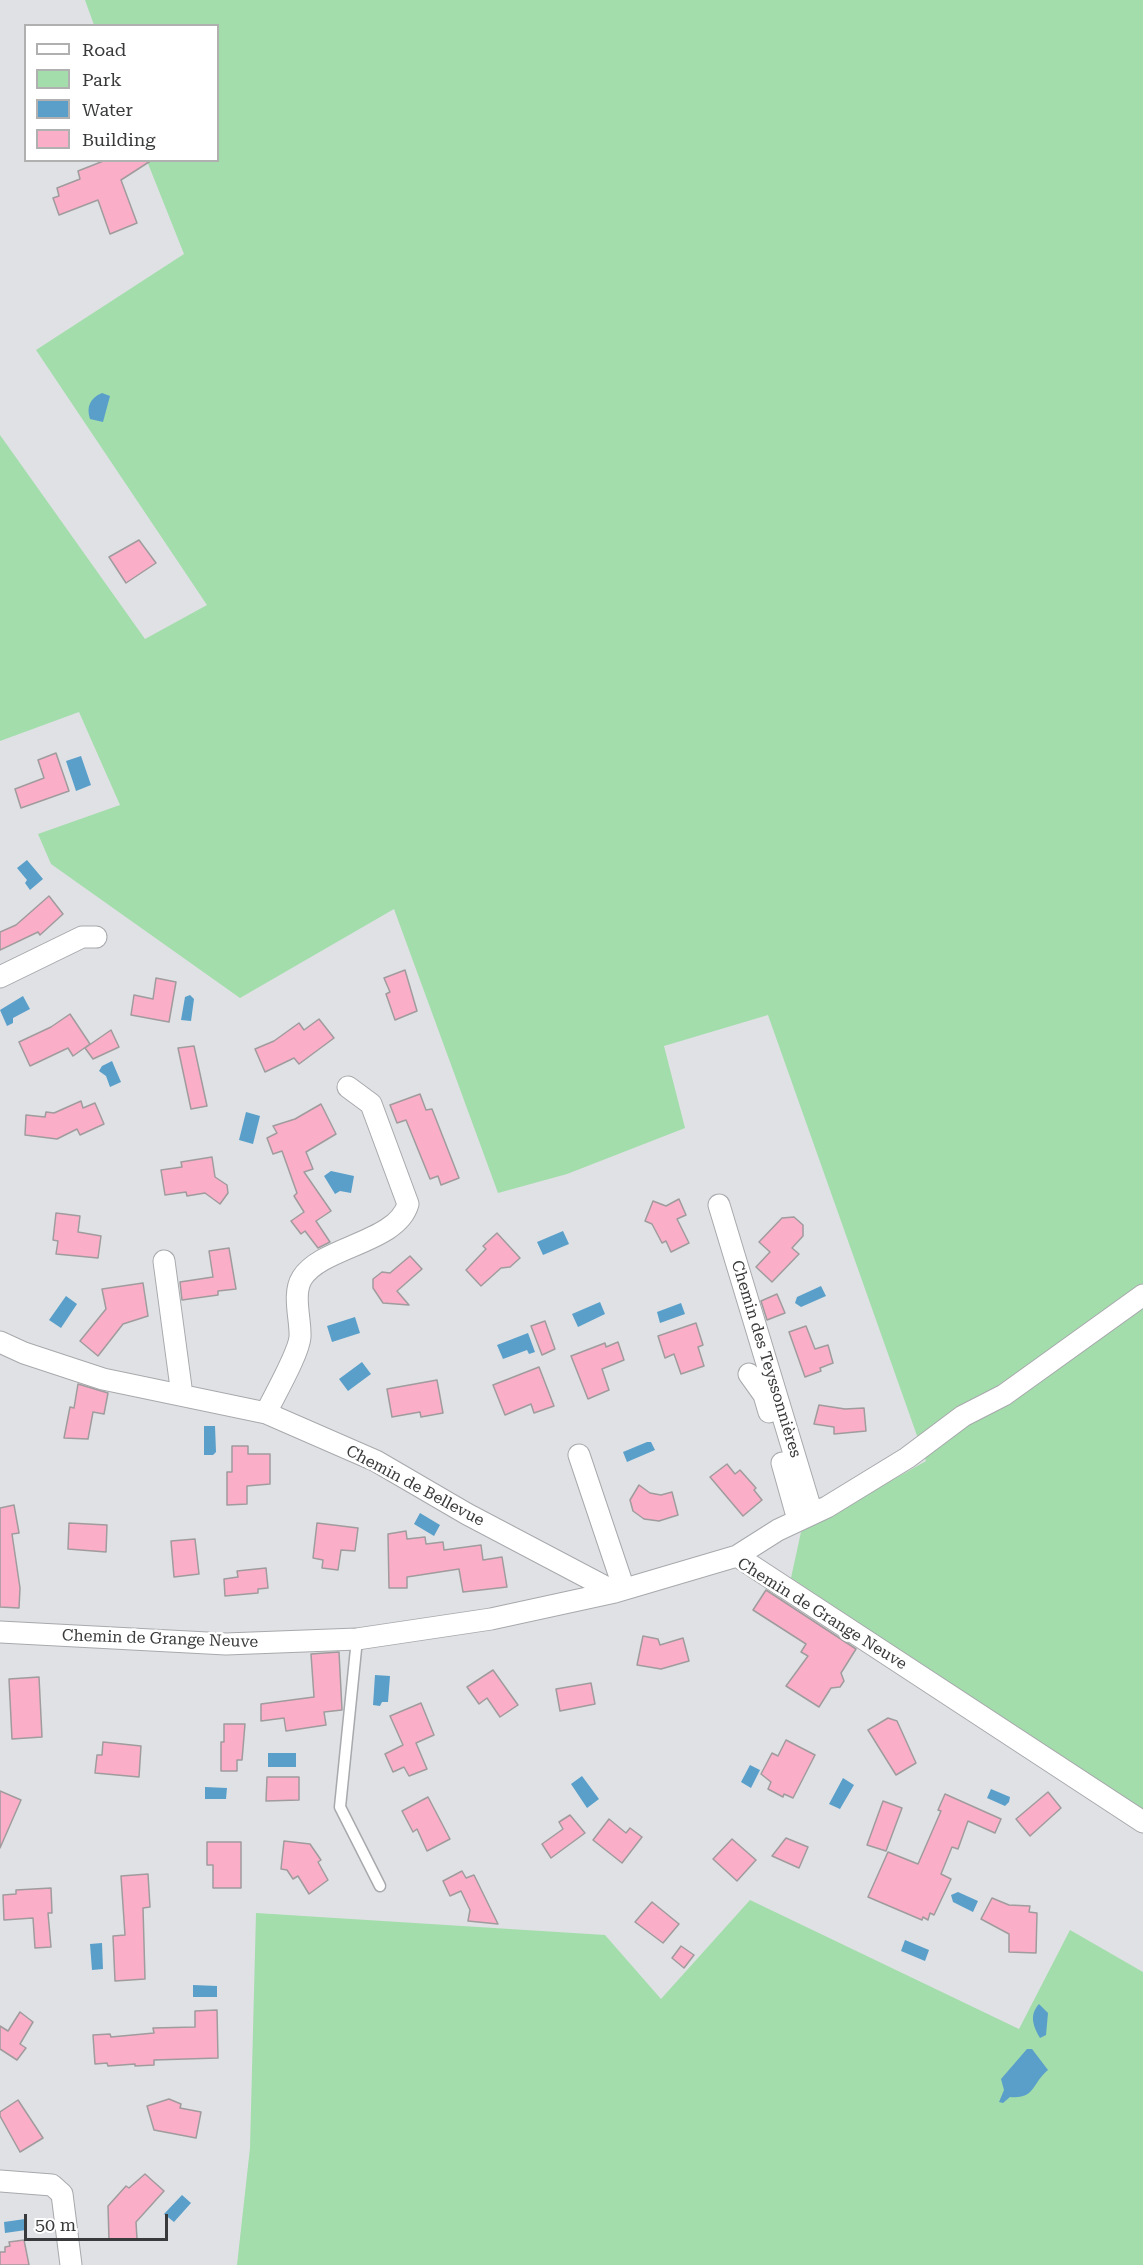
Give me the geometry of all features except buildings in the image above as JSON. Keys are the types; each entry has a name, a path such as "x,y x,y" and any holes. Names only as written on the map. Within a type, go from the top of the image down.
{"street":[{"path":"0,977 82,937 96,937"},
{"path":"266,1413 300,1340 298,1288 302,1278 314,1267 399,1222 408,1204 371,1104 348,1087"},
{"name":"Chemin des Teyssonnières","path":"719,1205 805,1517"},
{"path":"164,1261 182,1395"},
{"path":"737,1556 778,1530 805,1517 907,1458 963,1416 1004,1395 1143,1295"},
{"name":"Chemin de Bellevue","path":"0,1342 24,1353 103,1379 266,1413 376,1461 467,1514 620,1591"},
{"name":"Chemin des Teyssonnières","path":"749,1374 764,1395 805,1517"},
{"path":"579,1455 620,1591"},
{"name":"Chemin de Grange Neuve","path":"0,1632 226,1644 357,1639 491,1619 620,1591 737,1556 1143,1822"},
{"path":"0,2181 52,2185 62,2193 71,2265"}],"lane":[{"path":"357,1639 340,1807 380,1886"}],"green space":[{"path":"85,0 1143,0 1143,1812 791,1578 801,1532 926,1461 768,1015 664,1046 685,1128 567,1174 498,1193 394,909 240,998 51,864 38,834 120,805 79,712 0,741 0,435 145,639 207,605 36,350 184,254 147,162 219,162 219,24 94,24"},
{"path":"750,1900 1019,2029 1070,1930 1143,1972 1143,2265 237,2265 250,2148 256,1913 605,1935 661,1999"}],"water":[{"path":"102,393 110,396 103,422 90,419 88,411 92,400"},
{"path":"81,756 91,785 76,791 66,761"},
{"path":"27,860 43,879 30,890 25,883 27,880 17,868"},
{"path":"190,995 194,999 191,1021 181,1020 185,997"},
{"path":"23,996 30,1009 13,1018 13,1023 7,1026 0,1010"},
{"path":"112,1061 121,1082 110,1087 106,1076 99,1071 102,1066"},
{"path":"246,1112 260,1116 253,1144 239,1140"},
{"path":"331,1171 354,1176 351,1193 340,1191 335,1194 324,1176"},
{"path":"563,1231 569,1244 543,1255 537,1242"},
{"path":"821,1286 826,1296 801,1307 795,1303 797,1297"},
{"path":"66,1296 77,1304 61,1328 49,1320"},
{"path":"600,1302 605,1314 578,1327 572,1314"},
{"path":"681,1303 685,1314 660,1323 657,1312"},
{"path":"355,1317 360,1333 332,1342 327,1326"},
{"path":"528,1333 535,1352 529,1354 527,1350 503,1359 497,1345"},
{"path":"362,1362 371,1374 348,1391 339,1379"},
{"path":"204,1426 215,1426 216,1452 213,1455 204,1455"},
{"path":"651,1442 655,1450 627,1462 623,1452"},
{"path":"420,1513 440,1525 434,1536 414,1524"},
{"path":"375,1675 390,1676 388,1702 382,1702 380,1706 373,1705"},
{"path":"268,1753 296,1753 296,1767 268,1767"},
{"path":"750,1765 760,1770 751,1788 741,1782"},
{"path":"582,1776 599,1799 587,1808 571,1784"},
{"path":"843,1778 854,1785 840,1809 829,1804"},
{"path":"205,1787 227,1788 226,1799 205,1799"},
{"path":"991,1789 1010,1797 1009,1802 1005,1806 987,1798"},
{"path":"958,1892 978,1901 973,1912 953,1902 951,1895"},
{"path":"905,1940 929,1950 925,1961 901,1951"},
{"path":"102,1943 103,1969 92,1970 90,1944"},
{"path":"193,1985 217,1986 217,1997 193,1997"},
{"path":"1039,2004 1048,2013 1046,2035 1040,2038 1033,2021 1034,2012"},
{"path":"1027,2049 1032,2049 1048,2070 1025,2096 1010,2097 1003,2103 999,2102 1004,2090 1001,2079"},
{"path":"182,2195 191,2203 174,2222 164,2214"},
{"path":"25,2219 26,2230 5,2233 4,2222"}]}
